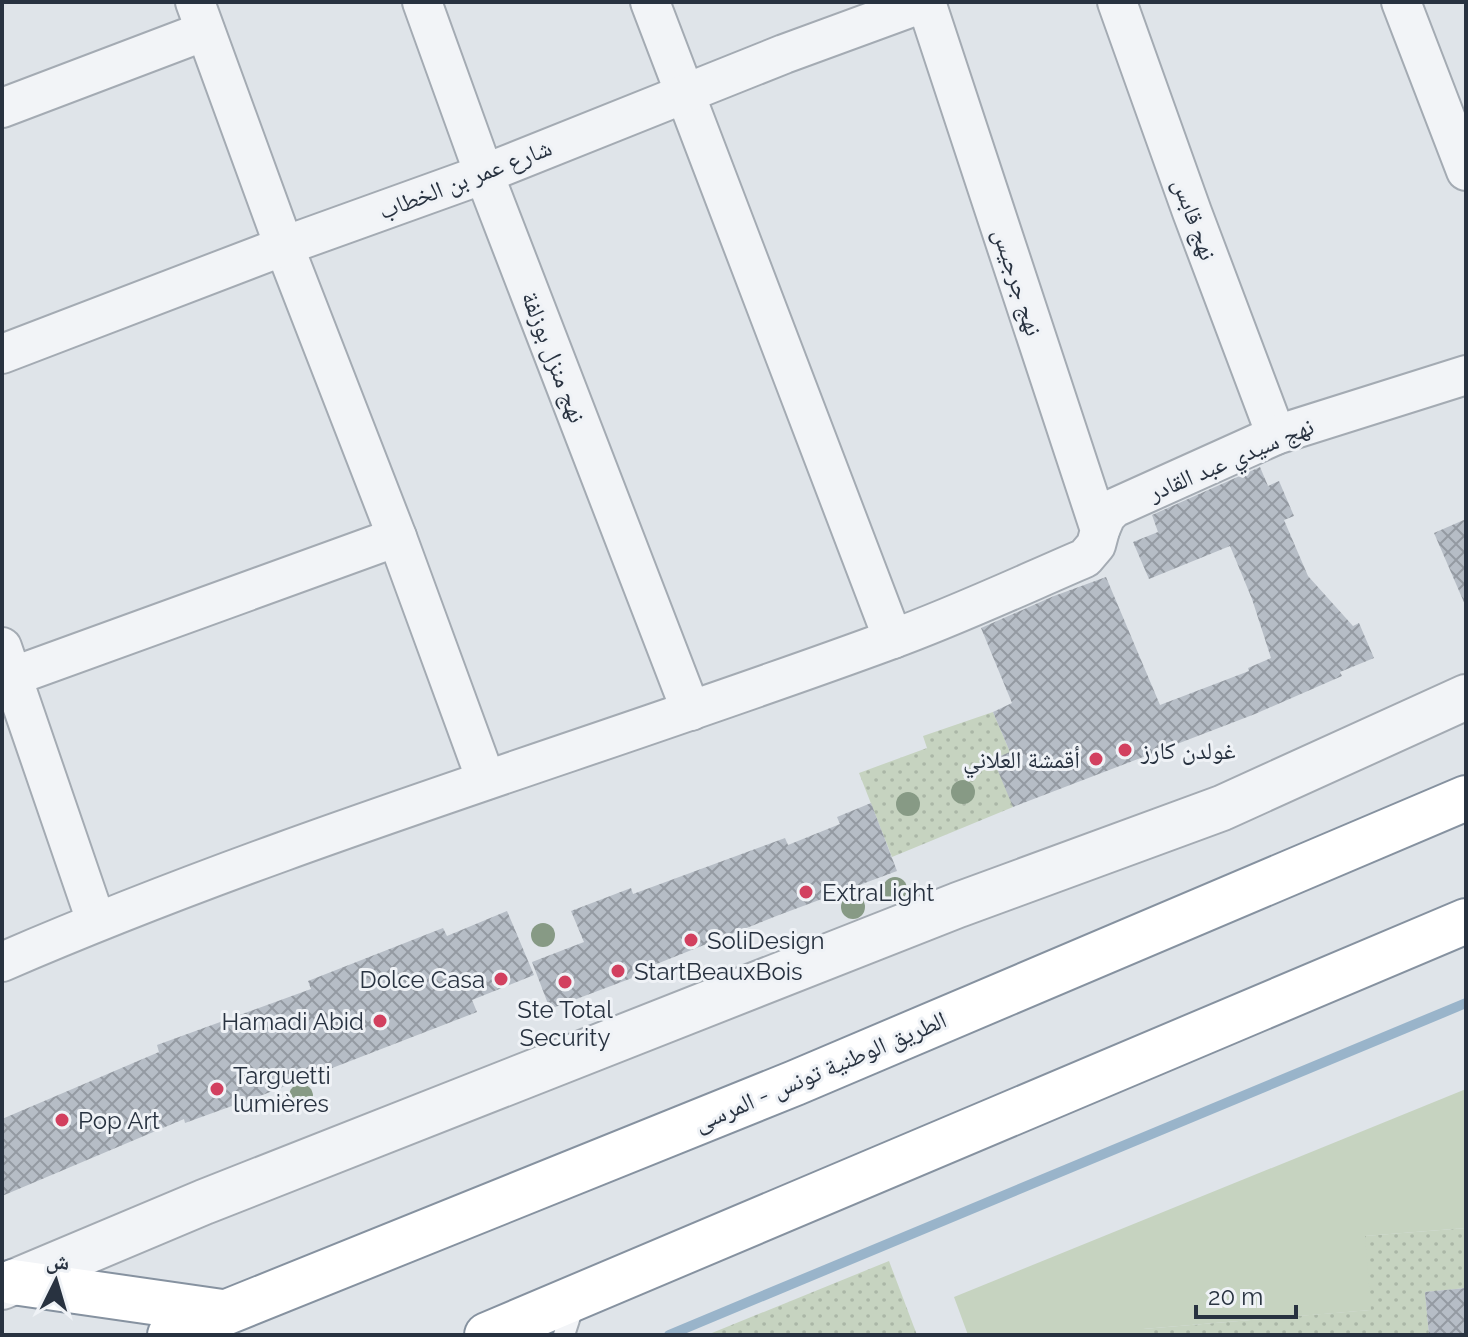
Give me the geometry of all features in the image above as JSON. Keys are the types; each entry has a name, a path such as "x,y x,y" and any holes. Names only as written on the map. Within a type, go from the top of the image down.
{"highway":[{"name":"الطريق الوطنية تونس - المرسى","path":"170,1335 795,1083 1466,798"},
{"path":"487,1335 570,1316 1466,921"},
{"path":"7,1284 222,1312"}],"street":[{"name":"نهج منزل بوزلفة","path":"422,2 484,174 691,711"},
{"path":"650,2 893,639"},
{"name":"شارع عمر بن الخطاب","path":"2,354 284,246 484,174 784,54 926,2"},
{"name":"نهج جرجيس","path":"926,2 1093,544"},
{"name":"نهج قابس","path":"1117,2 1276,435"},
{"path":"1401,2 1466,171"},
{"path":"2,108 200,17 486,780"},
{"name":"نهج سيدي عبد القادر","path":"1093,544 1106,516 1114,508 1276,435 1466,375"},
{"path":"96,921 8,661 397,537"},
{"path":"2,962 96,921 486,780 893,639 1093,544"},
{"path":"7,1284 204,1202 958,905 1222,808 1466,697"}],"green space":[{"path":"993,712 1010,752 1013,807 892,857 859,773 927,748 923,736"},
{"path":"1466,1089 1466,1228 1365,1236 1371,1310 1143,1329 1143,1335 968,1335 954,1297"},
{"path":"1466,1228 1466,1288 1425,1292 1429,1335 1143,1335 1143,1329 1370,1310 1364,1236"},
{"path":"889,1261 917,1335 707,1335"}],"building":[{"path":"1260,467 1268,486 1279,481 1294,516 1284,520 1308,576 1353,626 1359,623 1374,658 1340,672 1342,676 1255,714 1013,807 993,759 1010,752 993,712 1012,703 981,628 1106,577 1160,705 1249,671 1248,668 1271,658 1252,599 1230,546 1149,579 1133,542 1158,532 1152,515"},
{"path":"1466,519 1466,607 1434,533"},
{"path":"871,803 897,871 779,915 639,971 640,975 550,1009 532,962 584,942 571,911 631,888 633,894 785,838 788,845 840,824 837,817"},
{"path":"507,911 534,975 472,1000 477,1012 265,1094 185,1123 184,1119 2,1196 2,1119 159,1052 157,1045 311,989 308,981 443,928 447,936"},
{"path":"1466,1288 1466,1335 1429,1335 1425,1292"}],"waterway":[{"path":"669,1335 1466,1003"}],"place":[{"name":"غولدن كارز","path":"1125,750"},
{"name":"أقمشة العلاني","path":"1096,759"},
{"name":"ExtraLight","path":"806,892"},
{"name":"SoliDesign","path":"691,940"},
{"name":"StartBeauxBois","path":"618,971"},
{"name":"Dolce Casa","path":"501,979"},
{"name":"Ste Total Security","path":"565,982"},
{"name":"Hamadi Abid","path":"380,1021"},
{"name":"Targuetti lumières","path":"217,1089"},
{"name":"Pop Art","path":"62,1120"}]}
